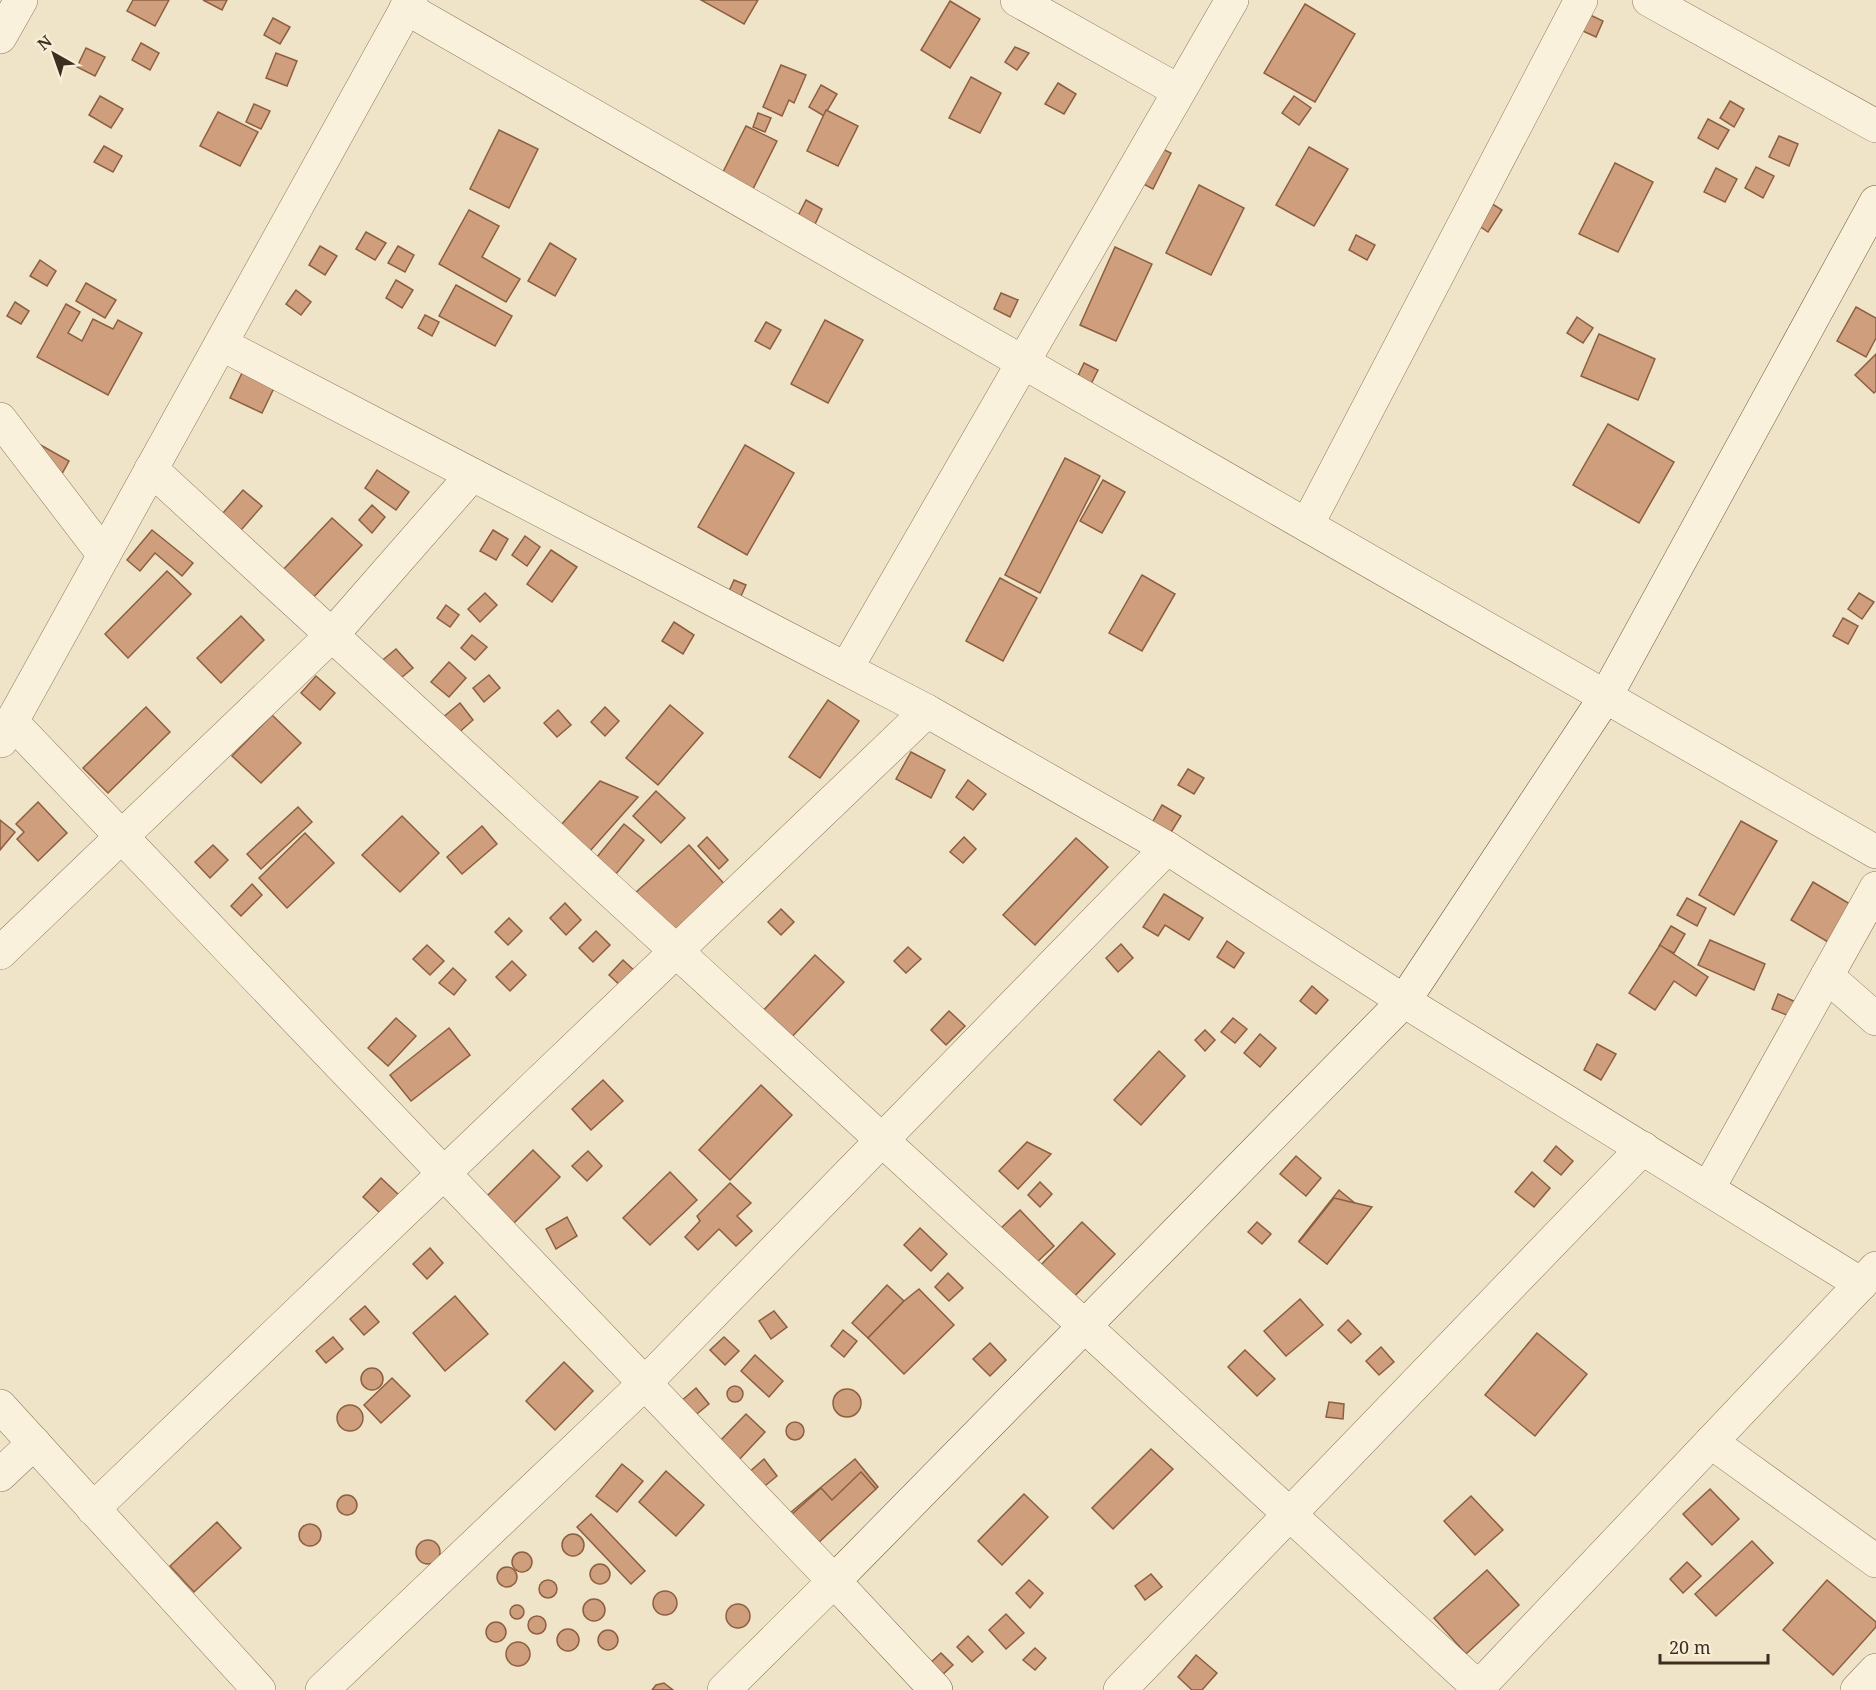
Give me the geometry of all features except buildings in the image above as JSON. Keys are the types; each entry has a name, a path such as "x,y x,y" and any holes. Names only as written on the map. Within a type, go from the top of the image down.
{"street":[{"path":"0,37 21,0"},
{"path":"1017,0 1179,91"},
{"path":"846,669 1232,0"},
{"path":"1307,525 1581,0"},
{"path":"1649,0 1876,126"},
{"path":"936,1690 122,836 6,732 408,4 1023,362 1876,852"},
{"path":"724,1690 1404,1001 1606,696 1876,202"},
{"path":"151,469 1478,1689 1869,1276 1708,1189 1404,1001 1167,848 927,711 221,344"},
{"path":"0,419 104,555"},
{"path":"0,952 332,635 472,475"},
{"path":"93,1509 927,711"},
{"path":"322,1690 645,1383 1167,848"},
{"path":"1708,1189 1876,888"},
{"path":"1827,976 1876,1019"},
{"path":"1120,1690 1643,1148"},
{"path":"0,1406 259,1690"},
{"path":"1711,1442 1876,1561"},
{"path":"0,1475 34,1443"},
{"path":"1857,1690 1876,1670"}]}
